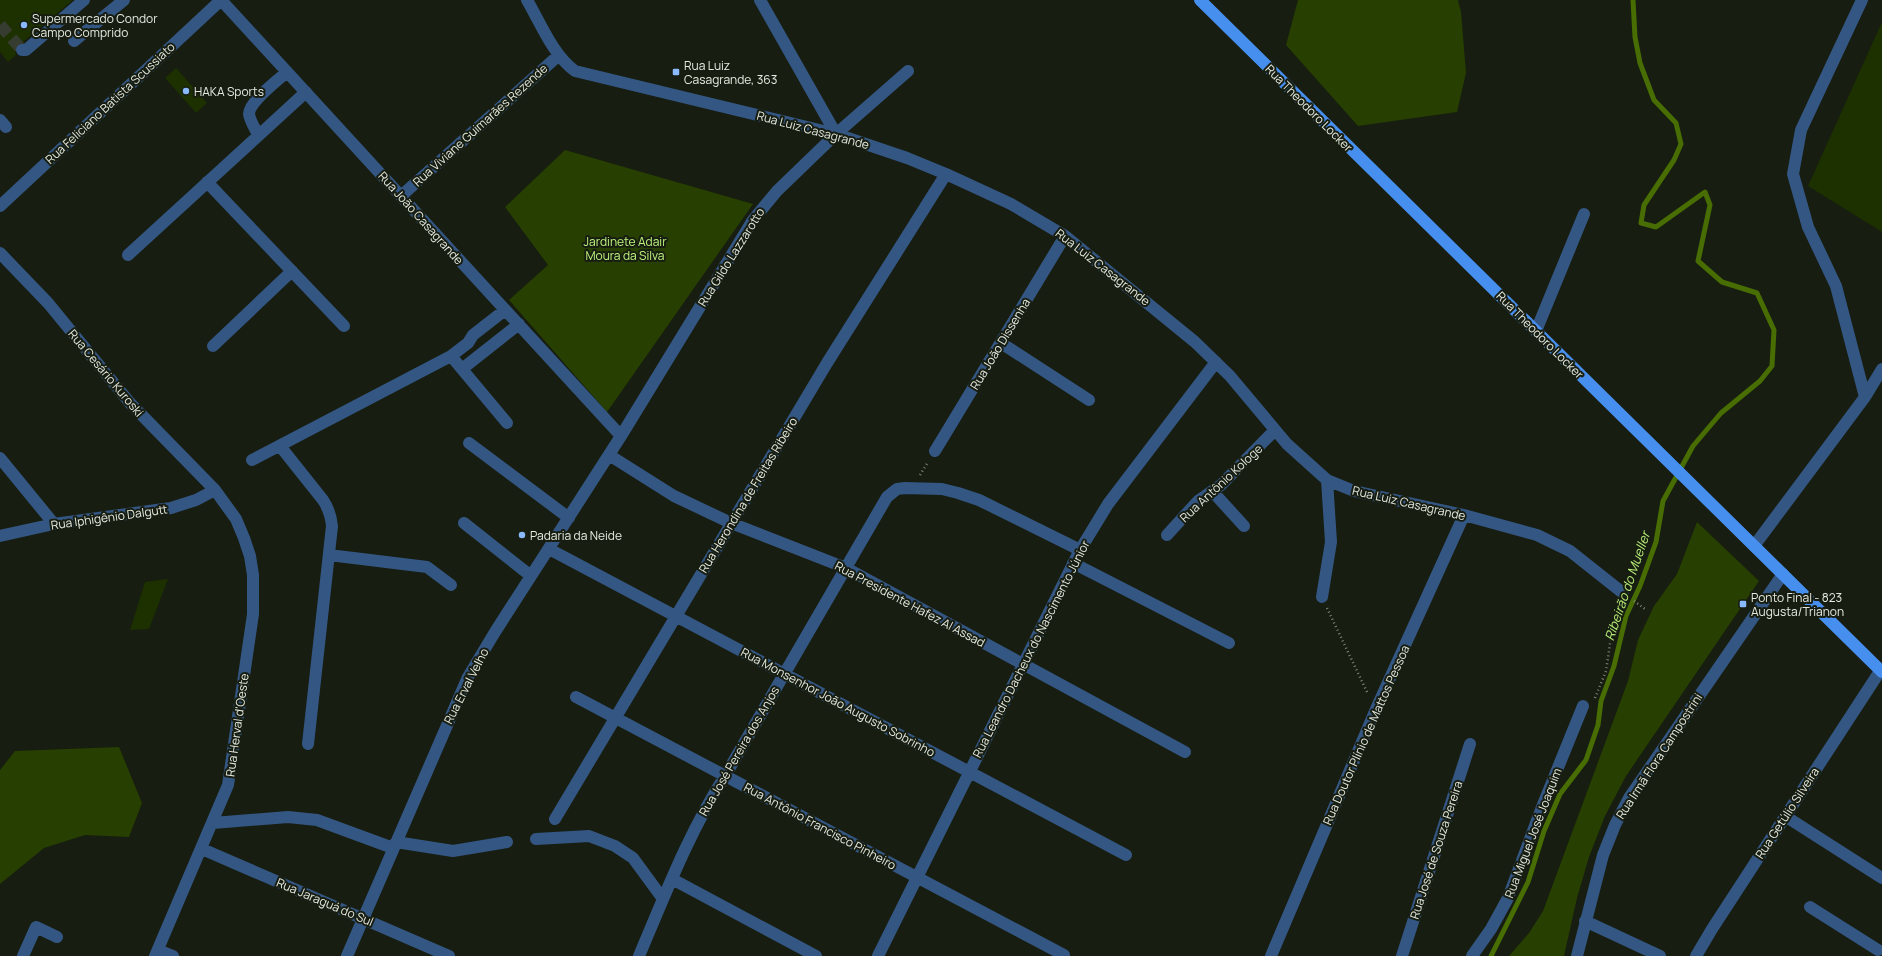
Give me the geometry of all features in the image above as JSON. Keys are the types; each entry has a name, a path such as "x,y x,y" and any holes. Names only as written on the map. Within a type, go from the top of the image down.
{"main road":[{"name":"Rua Theodoro Locker","path":"1200,0 1881,672"}],"street":[{"path":"22,50 26,50 84,0"},
{"path":"74,41 124,0"},
{"name":"Rua João Casagrande","path":"221,0 621,436"},
{"name":"Rua Feliciano Batista Scussiato","path":"0,206 221,0"},
{"name":"Rua Luiz Casagrande","path":"526,0 559,55 566,64 575,71 836,134 907,158 1011,204 1066,236 1171,321 1216,362 1275,430 1300,456 1327,480 1354,492 1464,515 1504,525 1554,542 1585,561 1623,593"},
{"path":"760,0 836,134"},
{"path":"1862,0 1801,130 1793,174 1808,227 1836,286 1865,397"},
{"name":"Rua Viviane Guimarães Rezende","path":"401,196 559,55"},
{"name":"Rua Gildo Lazzarotto","path":"621,436 760,209 836,134 908,71"},
{"path":"258,134 250,119 250,109 254,102 287,72"},
{"path":"128,255 258,134 306,92"},
{"name":"Rua Herondina de Freitas Ribeiro","path":"555,819 827,362 946,174"},
{"path":"207,182 344,326"},
{"path":"1536,331 1584,214"},
{"name":"Rua João Dissenha","path":"935,451 1066,236"},
{"name":"Rua Cesário Kuroski","path":"0,253 48,303 130,403 215,490"},
{"path":"213,346 292,271"},
{"path":"252,460 451,356 468,343 473,335 505,310"},
{"path":"462,369 519,324"},
{"path":"1001,342 1088,400"},
{"path":"451,356 507,423"},
{"name":"Rua Leandro Dacheux do Nascimento Júnior","path":"878,956 1080,550 1108,504 1216,362"},
{"path":"1754,546 1865,397 1882,369"},
{"name":"Rua Antônio Kologe","path":"1167,535 1198,501 1213,492 1228,479 1275,430"},
{"name":"Rua Erval Velho","path":"347,956 468,677 621,436"},
{"path":"469,443 569,518"},
{"path":"280,446 328,509 332,526 308,744"},
{"name":"Rua Presidente Hafez Al Assad","path":"609,455 674,496 731,524 846,568 1185,752"},
{"path":"0,458 54,524"},
{"path":"1322,597 1330,542 1327,480"},
{"path":"912,488 942,489 965,495 1080,550"},
{"name":"Rua José Pereira dos Anjos","path":"639,956 701,816 887,497 897,489 912,488"},
{"name":"Rua Iphigênio Dalgutt","path":"0,536 54,524 171,508 196,500 215,490"},
{"name":"Rua Herval d'Oeste","path":"156,953 202,849 224,796 231,773 253,614 254,596 252,568 244,538 236,519 215,490"},
{"path":"1213,492 1244,526"},
{"name":"Rua Doutor Plínio de Mattos Pessoa","path":"1271,956 1376,709 1464,515"},
{"path":"464,523 531,576"},
{"name":"Rua Monsenhor João Augusto Sobrinho","path":"549,549 1126,855"},
{"path":"329,555 427,568 451,585"},
{"path":"1073,563 1229,643"},
{"name":"Rua Irmã Flora Campostrini","path":"1577,956 1602,855 1629,798 1782,574"},
{"name":"Rua Getúlio Silveira","path":"1696,956 1785,816 1881,672"},
{"name":"Rua Antônio Francisco Pinheiro","path":"576,697 1064,955"},
{"name":"Rua Miguel José Joaquim","path":"1472,956 1492,929 1508,898 1542,807 1583,706"},
{"name":"Rua José de Souza Pereira","path":"1403,956 1470,744"},
{"path":"1785,816 1882,878"},
{"path":"212,823 288,817 317,820 394,845 453,851 507,842"},
{"path":"536,839 589,836 614,846 633,858 663,899"},
{"name":"Rua Jaraguá do Sul","path":"202,849 449,956"},
{"path":"672,879 816,956"},
{"path":"1810,907 1878,950"},
{"path":"1586,921 1660,956"},
{"path":"23,956 36,927 57,937"},
{"path":"156,953 172,956"}],"path":[{"path":"912,488 935,451"},
{"path":"1583,706 1592,702 1596,696 1606,671 1611,637 1623,593"},
{"path":"1322,597 1376,709"}],"green space":[{"path":"1298,0 1458,0 1461,12 1466,73 1457,112 1358,126 1286,45"},
{"name":"Jardinete Adair Moura da Silva","path":"565,150 753,204 607,412 509,300 548,265 505,207"},
{"path":"1697,522 1759,581 1626,776 1605,816 1589,857 1577,898 1564,956 1509,956 1529,933 1543,911 1628,681 1638,640 1654,606 1677,574"},
{"path":"119,747 142,803 129,837 85,835 44,848 0,884 0,770 15,751"}],"building":[{"name":"Supermercado Condor Campo Comprido","path":"0,0 73,0 23,42 18,44 15,50 16,55 8,62 0,52"},
{"path":"1882,22 1882,232 1808,186"},
{"name":"HAKA Sports","path":"176,68 207,103 196,113 165,78"},
{"path":"168,579 149,629 130,630 145,582"}],"waterway":[{"name":"Ribeirão do Mueller","path":"1491,956 1528,882 1544,831 1560,794 1586,760 1598,725 1601,701 1614,666 1626,616 1640,586 1656,542 1663,501 1693,446 1721,413 1760,381 1772,366 1774,330 1757,293 1722,282 1698,261 1710,205 1705,192 1656,227 1641,223 1644,205 1674,160 1681,144 1676,123 1654,100 1640,63 1635,37 1633,0"}],"tunnel":[{"path":"0,25 22,50"}],"place":[{"name":"Supermercado Condor Campo Comprido","path":"24,25"},
{"name":"Rua Luiz Casagrande, 363","path":"676,72"},
{"name":"HAKA Sports","path":"186,91"},
{"name":"Padaria da Neide","path":"522,535"},
{"name":"Ponto Final - 823 Augusta/Trianon","path":"1743,604"}]}
